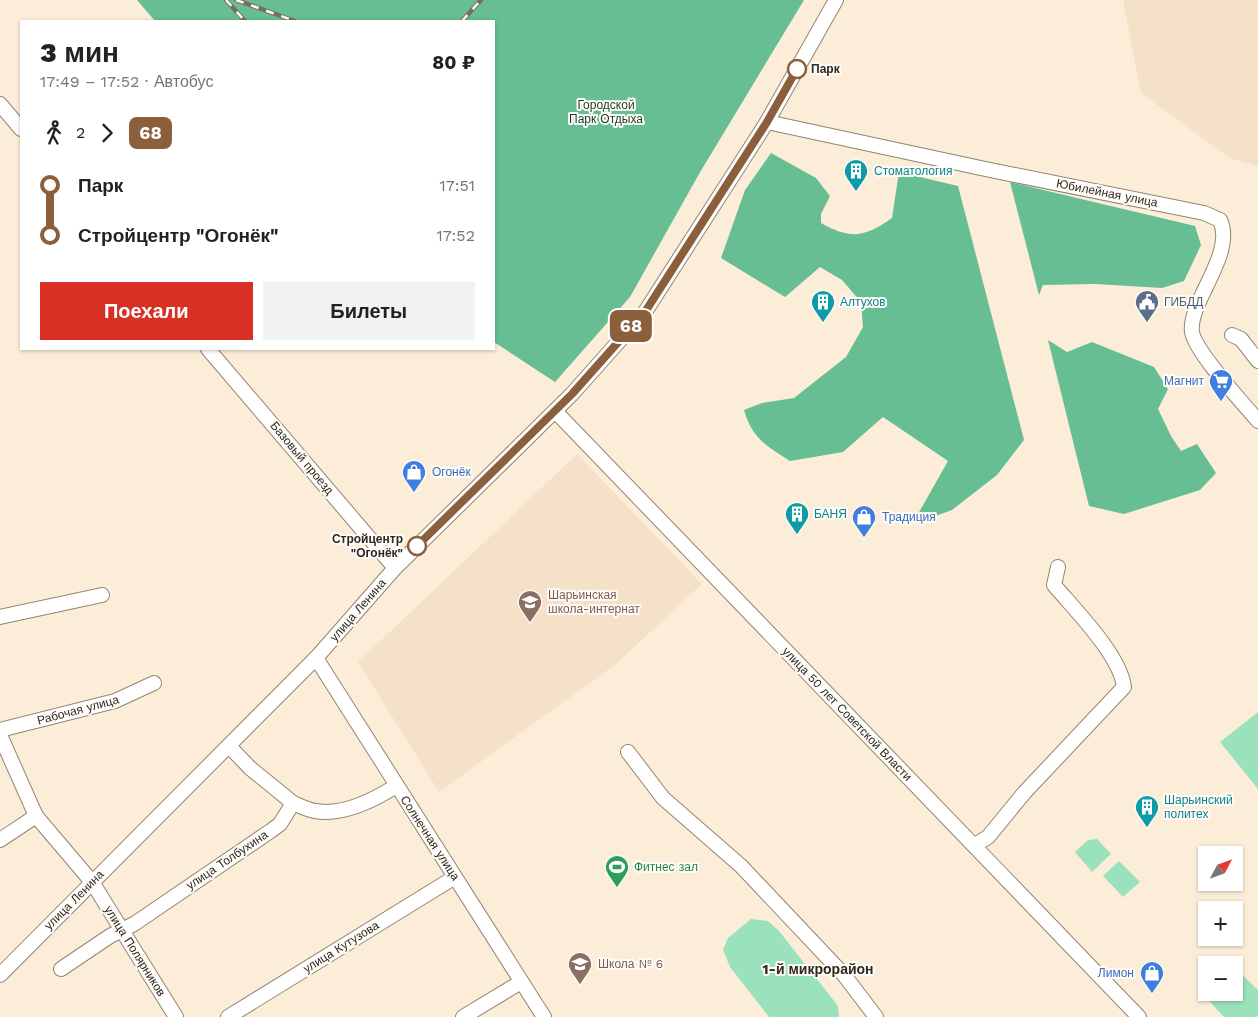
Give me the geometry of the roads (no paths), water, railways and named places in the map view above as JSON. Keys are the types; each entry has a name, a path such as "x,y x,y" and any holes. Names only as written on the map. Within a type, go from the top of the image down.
{"street":[{"name":"улица Ленина","path":"0,974 316,658 395,568 555,411 645,312 767,122 836,0"},
{"path":"0,104 20,128"},
{"name":"Юбилейная улица","path":"767,122 1204,213 1220,220 1224,228 1223,243 1195,315 1192,332 1198,347 1258,421"},
{"path":"1232,335 1241,339 1258,361"},
{"name":"Базовый проезд","path":"209,350 395,568"},
{"name":"улица 50 лет Советской Власти","path":"555,411 1139,1017"},
{"path":"975,845 988,837 1024,794 1124,688 1122,675 1113,658 1054,585 1058,567"},
{"path":"0,617 102,595"},
{"name":"Солнечная улица","path":"316,658 544,1017"},
{"name":"Рабочая улица","path":"0,730 115,701 154,683"},
{"name":"улица Полярников","path":"0,735 36,816 92,882 176,1017"},
{"path":"229,746 250,768 293,803 314,811 333,812 372,800 396,786"},
{"path":"628,752 663,798 741,866 838,968 876,1017"},
{"name":"улица Толбухина","path":"61,969 280,824 293,803"},
{"path":"0,840 36,816"},
{"name":"улица Кутузова","path":"228,1017 455,876"},
{"path":"463,1017 522,982"}],"railway":[{"path":"226,0 244,20"},
{"path":"236,0 292,20"},
{"path":"463,20 481,0"}],"place":[{"name":"Парк","path":"797,69"},
{"name":"Стоматология","path":"856,192"},
{"name":"Алтухов","path":"823,323"},
{"name":"ГИБДД","path":"1147,323"},
{"name":"Магнит","path":"1221,402"},
{"name":"Огонёк","path":"414,493"},
{"name":"БАНЯ","path":"797,535"},
{"name":"Традиция","path":"864,538"},
{"name":"Стройцентр \"Огонёк\"","path":"417,546"},
{"name":"Шарьинская школа-интернат","path":"530,623"},
{"name":"Шарьинский политех","path":"1147,828"},
{"name":"Фитнес зал","path":"617,888"},
{"name":"Школа № 6","path":"580,985"},
{"name":"Лимон","path":"1152,994"}],"district":[{"name":"1-й микрорайон","path":"818,969"}],"park label":[{"name":"Городской Парк Отдыха","path":"606,112"}]}
